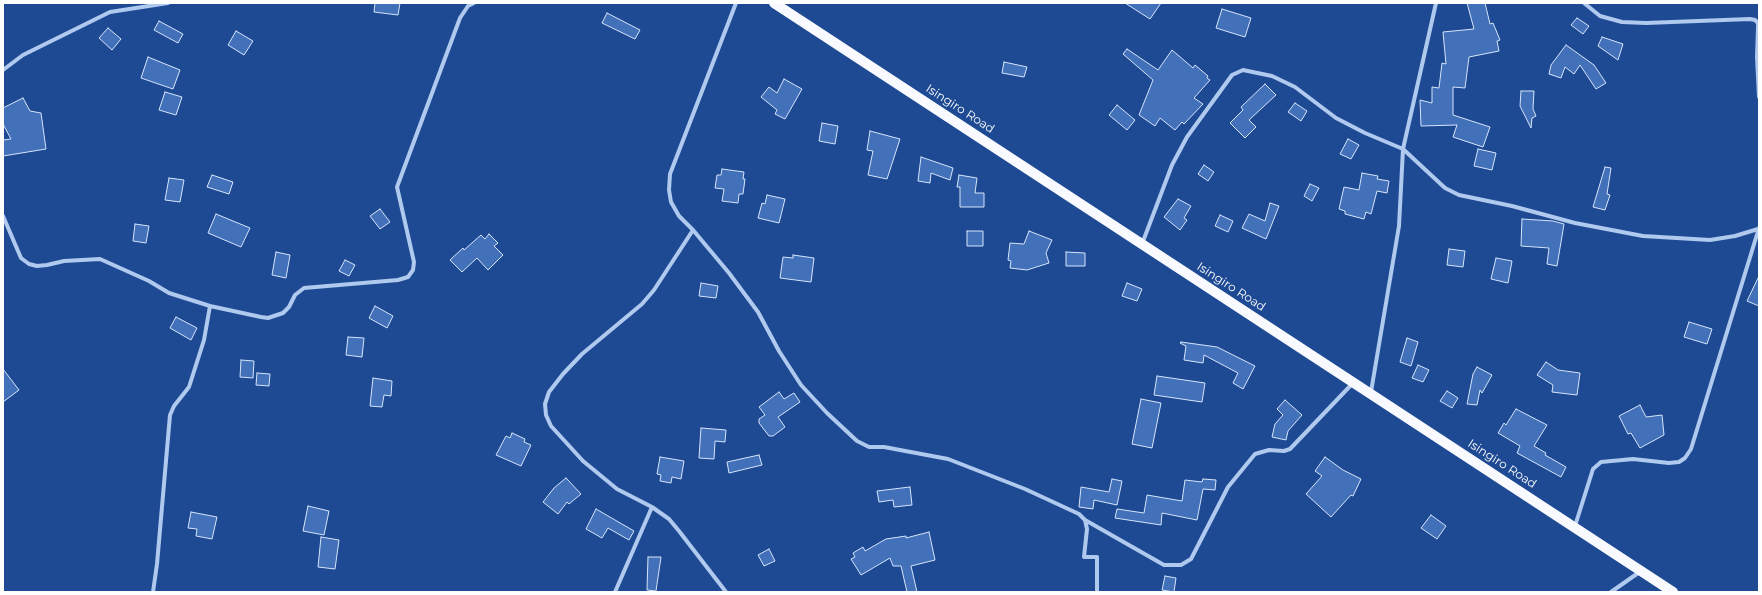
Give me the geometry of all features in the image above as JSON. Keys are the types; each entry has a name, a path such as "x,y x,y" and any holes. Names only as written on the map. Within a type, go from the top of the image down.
{"main road":[{"name":"Isingiro Road","path":"774,3 1673,592"}],"street":[{"path":"3,70 23,55 110,12 168,3"},
{"path":"3,216 22,258 29,264 37,266 64,260 100,259 149,281 169,293 210,306 268,318 283,313 289,307 295,296 304,288 398,280 408,277 414,270 414,262 397,187 460,18 468,6 474,3"},
{"path":"736,3 670,174 669,190 671,202 679,216 729,273 758,312 779,351 801,385 827,413 857,441 869,446 948,459 1057,502 1079,514 1085,520 1164,565 1181,565 1190,559 1228,487 1255,454 1269,450 1284,451 1290,449 1354,383"},
{"path":"1370,394 1399,226 1403,149 1436,3"},
{"path":"1584,3 1600,16 1622,22 1646,23 1750,19 1758,22 1757,57 1759,97"},
{"path":"1142,244 1172,166 1187,137 1232,75 1243,70 1272,76 1295,87 1336,118 1403,149 1445,188 1459,195 1512,206 1575,223 1643,236 1710,240 1735,236 1758,228"},
{"path":"1575,528 1593,469 1601,462 1633,459 1669,463 1679,462 1685,458 1691,449 1758,228"},
{"path":"692,230 654,290 642,304 582,354 549,392 545,404 546,415 550,426 583,461 617,489 652,507 669,519 726,592"},
{"path":"153,592 157,564 170,415 174,406 189,387 204,340 210,306"},
{"path":"615,592 652,507"},
{"path":"1085,520 1087,529 1084,557 1098,558 1097,592"},
{"path":"1611,592 1641,571"}],"building":[{"path":"375,3 400,3 398,15 374,12"},
{"path":"1125,3 1161,3 1150,19"},
{"path":"1467,3 1485,3 1490,24 1493,23 1500,40 1497,41 1499,51 1469,57 1465,88 1453,87 1453,115 1490,127 1483,147 1453,137 1457,125 1421,126 1420,100 1432,103 1432,87 1439,88 1442,63 1446,64 1443,32 1474,29"},
{"path":"1222,9 1251,18 1245,37 1216,28"},
{"path":"607,13 640,30 635,39 602,23"},
{"path":"1577,18 1589,26 1583,34 1571,25"},
{"path":"159,21 183,34 178,43 154,30"},
{"path":"108,28 121,39 112,50 99,38"},
{"path":"236,31 253,41 244,55 228,45"},
{"path":"1602,37 1623,44 1618,60 1598,46"},
{"path":"1566,45 1594,65 1606,83 1596,89 1580,65 1574,74 1565,67 1561,78 1549,74 1551,65"},
{"path":"1127,49 1158,70 1172,50 1193,68 1195,65 1208,76 1207,78 1210,80 1194,98 1203,104 1184,124 1182,122 1175,130 1160,118 1155,126 1139,115 1153,80 1123,54"},
{"path":"148,57 180,70 173,89 141,78"},
{"path":"1004,62 1027,67 1024,77 1002,73"},
{"path":"784,79 802,89 785,119 775,114 777,110 761,97 769,87 777,93"},
{"path":"1265,84 1276,95 1249,120 1256,127 1245,138 1230,123 1243,110 1241,107"},
{"path":"1521,91 1534,91 1533,109 1536,116 1532,118 1531,128 1520,106"},
{"path":"165,92 182,97 176,115 159,110"},
{"path":"23,98 30,111 41,113 46,149 3,156 3,140 11,139 3,124 3,108"},
{"path":"1295,103 1307,111 1301,121 1288,112"},
{"path":"1117,105 1135,120 1127,130 1109,115"},
{"path":"822,123 838,126 835,144 819,141"},
{"path":"870,131 900,139 887,179 868,175 873,151 867,150"},
{"path":"1348,139 1359,145 1351,159 1340,154"},
{"path":"1478,149 1496,153 1492,170 1474,166"},
{"path":"921,157 953,168 950,180 931,173 930,183 918,181"},
{"path":"1204,165 1214,172 1208,181 1198,174"},
{"path":"1605,167 1611,168 1607,194 1610,195 1605,210 1593,207"},
{"path":"722,169 744,172 743,179 745,179 743,194 739,194 738,203 722,201 724,189 715,188 717,175 721,175"},
{"path":"1362,173 1378,176 1377,179 1389,181 1387,193 1377,191 1371,214 1366,212 1364,219 1345,214 1345,211 1339,209 1344,187 1359,190"},
{"path":"212,175 233,182 229,194 207,187"},
{"path":"959,175 977,178 975,193 984,193 984,207 960,207 960,187 957,187"},
{"path":"169,178 184,180 180,202 165,200"},
{"path":"1310,184 1319,188 1312,201 1304,196"},
{"path":"767,195 785,199 779,223 758,218 762,203 765,204"},
{"path":"1178,199 1191,206 1184,218 1187,220 1180,230 1164,217"},
{"path":"1270,203 1279,206 1266,239 1242,228 1249,214 1265,221"},
{"path":"380,209 390,222 380,229 370,216"},
{"path":"216,214 250,228 241,247 208,233"},
{"path":"1220,215 1233,221 1228,232 1215,226"},
{"path":"1522,219 1553,221 1564,224 1557,266 1547,264 1549,248 1521,246"},
{"path":"135,224 149,226 146,243 133,241"},
{"path":"967,231 983,231 983,246 967,246"},
{"path":"1029,231 1052,240 1046,253 1049,263 1027,270 1010,268 1011,261 1008,260 1010,243 1024,244"},
{"path":"489,234 498,243 494,246 503,255 488,270 477,258 462,272 450,260 481,235 485,239"},
{"path":"1449,249 1465,251 1463,267 1447,265"},
{"path":"276,252 290,255 286,278 272,275"},
{"path":"1066,252 1085,253 1085,266 1066,266"},
{"path":"793,255 814,258 811,282 780,278 783,257 793,258"},
{"path":"1496,258 1512,261 1508,283 1491,279"},
{"path":"345,260 355,265 349,276 339,271"},
{"path":"1759,276 1759,306 1747,301"},
{"path":"701,283 718,286 716,298 699,296"},
{"path":"1127,283 1142,289 1137,301 1122,296"},
{"path":"375,306 393,316 387,328 369,318"},
{"path":"176,317 197,328 191,340 170,328"},
{"path":"1689,322 1712,329 1707,344 1684,337"},
{"path":"348,337 364,338 362,357 346,355"},
{"path":"1407,338 1418,342 1411,366 1400,362"},
{"path":"1180,343 1217,347 1255,366 1243,389 1233,383 1238,373 1204,355 1203,363 1184,360 1186,346"},
{"path":"241,360 254,361 253,378 240,377"},
{"path":"1546,362 1558,370 1580,373 1577,395 1552,392 1553,385 1537,375"},
{"path":"1418,365 1429,370 1423,382 1412,378"},
{"path":"1477,367 1492,375 1482,393 1480,390 1477,405 1467,404 1473,374"},
{"path":"3,369 19,390 3,402"},
{"path":"257,373 270,374 269,386 256,385"},
{"path":"1157,376 1205,383 1202,402 1154,395"},
{"path":"373,378 392,381 391,396 384,395 382,407 370,406"},
{"path":"1447,391 1458,398 1452,408 1440,401"},
{"path":"779,392 784,399 794,393 800,402 778,417 785,427 773,436 769,436 759,423 759,419 765,415 759,407"},
{"path":"1141,399 1161,403 1152,448 1132,444"},
{"path":"1285,400 1302,415 1288,431 1286,440 1272,437 1275,424 1283,415 1277,409"},
{"path":"1640,405 1646,417 1662,415 1664,435 1640,448 1631,433 1628,434 1619,416"},
{"path":"1516,409 1547,425 1534,446 1546,453 1545,455 1566,467 1561,477 1517,453 1520,446 1498,433 1504,423 1506,425"},
{"path":"701,428 726,430 725,442 715,441 714,459 699,458"},
{"path":"512,433 525,439 524,442 531,445 521,466 496,455 506,436 510,438"},
{"path":"759,455 762,465 729,473 727,462"},
{"path":"660,457 684,461 681,479 672,477 671,483 660,481 661,475 657,474"},
{"path":"1325,457 1343,470 1361,479 1353,496 1351,495 1331,517 1306,494 1322,476 1315,471"},
{"path":"566,478 581,494 569,504 567,502 558,514 543,502 554,488"},
{"path":"1112,479 1122,481 1117,505 1094,500 1093,509 1079,507 1081,487 1109,492"},
{"path":"1203,479 1216,480 1215,490 1203,489 1197,520 1162,513 1161,525 1115,518 1117,509 1144,513 1147,495 1182,501 1185,480 1202,482"},
{"path":"910,487 912,505 894,507 893,500 879,502 877,491"},
{"path":"308,506 329,511 324,535 303,531"},
{"path":"596,509 634,531 629,540 608,528 602,538 586,529"},
{"path":"191,512 217,517 212,539 196,536 197,529 188,528"},
{"path":"1431,515 1446,526 1437,539 1421,528"},
{"path":"929,532 935,560 911,566 917,592 907,592 901,566 893,566 890,558 861,575 851,559 855,557 853,553 863,547 865,551 886,539 906,536 906,538"},
{"path":"321,537 339,540 335,569 318,567"},
{"path":"769,549 775,561 764,566 758,555"},
{"path":"648,557 661,557 656,591 647,590"},
{"path":"1165,576 1176,578 1174,592 1162,590"}]}
